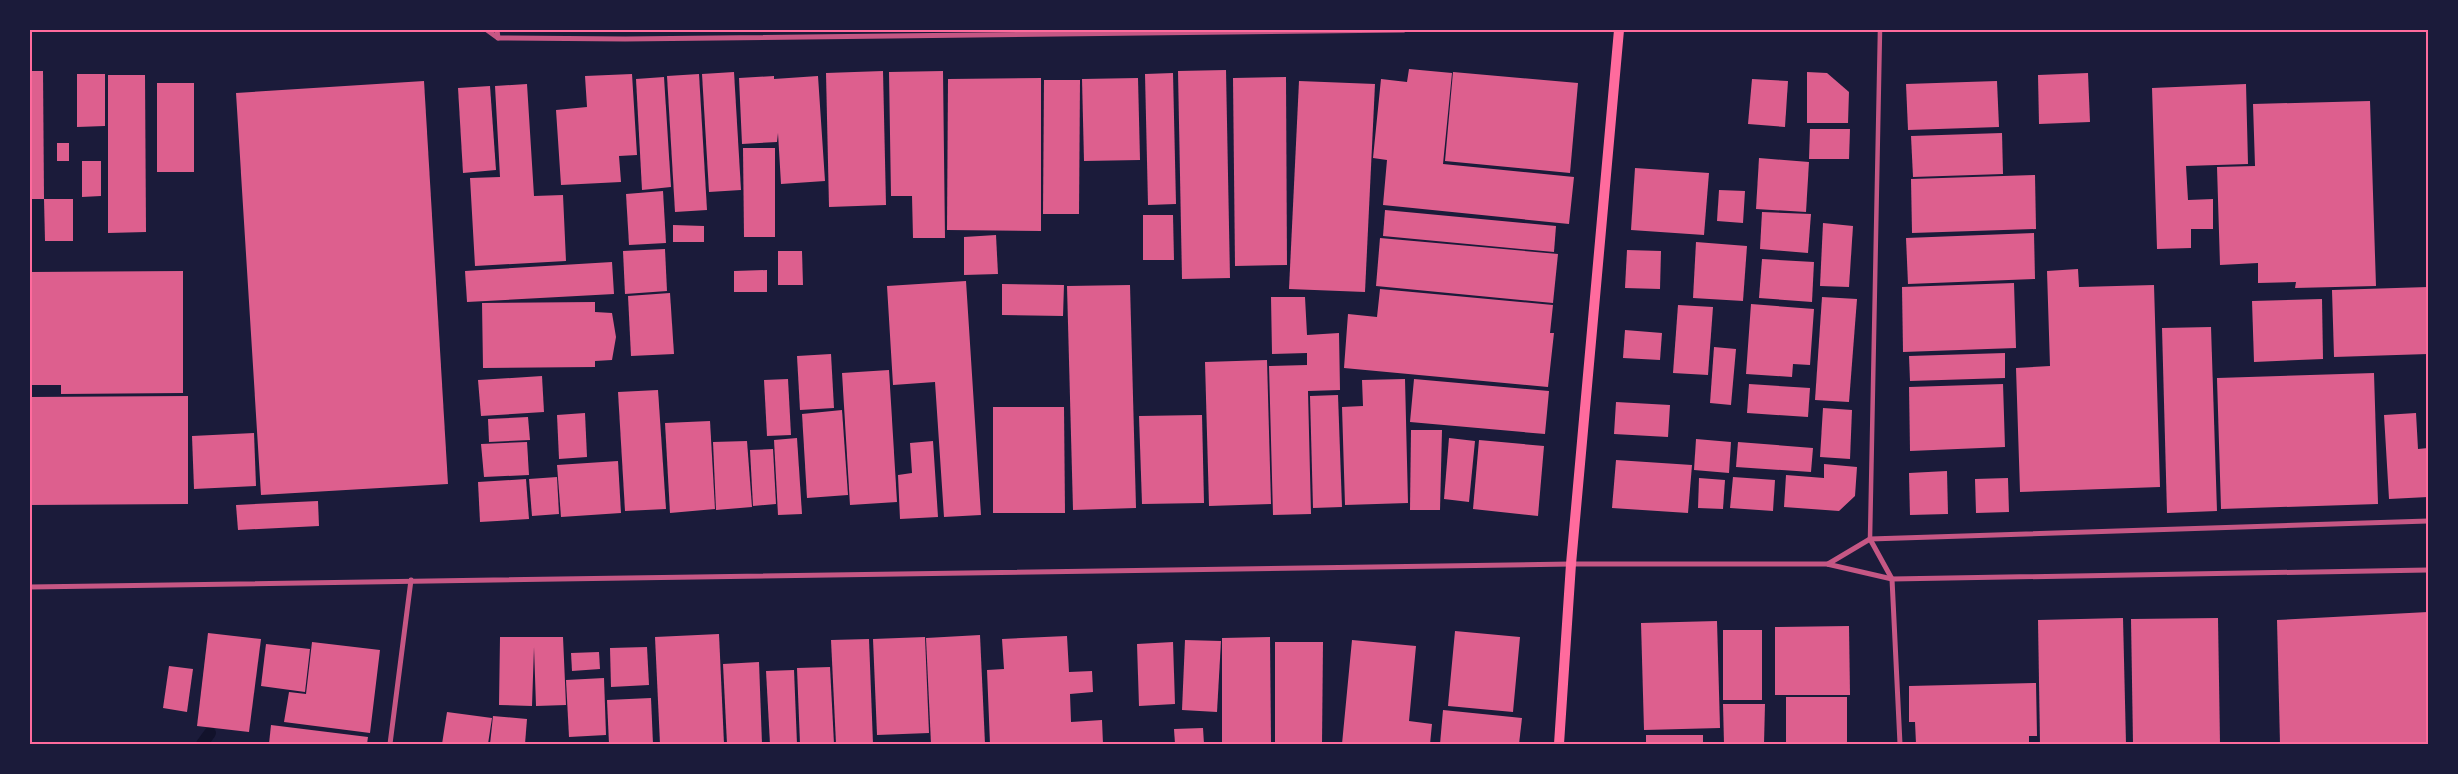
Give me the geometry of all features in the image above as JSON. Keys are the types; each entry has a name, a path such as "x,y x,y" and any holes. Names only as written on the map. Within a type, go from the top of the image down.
{"main road":[{"path":"1560,744 1572,564 1619,30"}],"street":[{"path":"487,30 498,38 1404,30"},
{"path":"497,30 498,38"},
{"path":"1880,30 1870,539 1892,579 1900,744"},
{"path":"1827,564 1870,539 2428,521"},
{"path":"30,587 1572,564 1827,564 1892,579 2428,570"},
{"path":"390,744 411,580"}],"building":[{"path":"1409,69 1452,73 1443,164 1574,177 1569,224 1383,205 1387,160 1373,158 1381,79 1407,82"},
{"path":"1226,70 1230,278 1182,279 1178,71"},
{"path":"30,71 43,71 44,199 30,199"},
{"path":"883,71 886,205 829,207 826,73"},
{"path":"943,71 945,238 913,238 912,196 891,196 889,72"},
{"path":"734,72 741,190 709,192 702,74"},
{"path":"1453,72 1578,83 1570,173 1445,161"},
{"path":"1807,72 1827,73 1849,92 1848,123 1807,123"},
{"path":"1173,73 1176,204 1148,205 1145,74"},
{"path":"2088,73 2090,122 2039,124 2038,75"},
{"path":"77,74 105,74 105,126 77,127"},
{"path":"632,74 637,155 619,156 621,182 561,185 556,110 587,107 585,76"},
{"path":"699,74 707,210 675,212 667,76"},
{"path":"108,75 145,75 146,232 108,233"},
{"path":"774,76 774,79 818,76 825,181 781,184 778,133 777,142 742,144 739,78"},
{"path":"664,77 671,187 642,190 636,79"},
{"path":"1286,77 1287,265 1235,266 1233,78"},
{"path":"1041,78 1041,231 947,230 948,79"},
{"path":"1138,78 1140,160 1084,161 1082,79"},
{"path":"1752,79 1788,81 1785,127 1748,124"},
{"path":"1044,80 1080,80 1079,214 1043,214"},
{"path":"424,81 448,484 261,495 236,93"},
{"path":"1299,81 1375,84 1365,292 1289,289"},
{"path":"1997,81 1999,127 1908,130 1906,84"},
{"path":"157,83 194,83 194,172 157,172"},
{"path":"527,84 534,196 563,195 566,261 475,266 470,178 500,177 495,86"},
{"path":"2246,84 2248,164 2186,166 2188,200 2213,199 2213,229 2191,229 2191,248 2157,249 2152,88"},
{"path":"490,86 496,170 463,173 458,88"},
{"path":"2370,101 2376,286 2295,288 2296,282 2258,283 2258,263 2220,265 2217,167 2255,166 2253,104"},
{"path":"1810,129 1850,129 1849,159 1809,159"},
{"path":"2002,133 2003,174 1913,177 1911,136"},
{"path":"57,143 69,143 69,161 57,161"},
{"path":"743,148 775,148 775,237 744,237"},
{"path":"1759,158 1809,162 1806,212 1756,209"},
{"path":"82,161 101,161 101,196 82,197"},
{"path":"1635,168 1709,173 1704,235 1631,230"},
{"path":"2035,175 2036,229 1912,233 1911,179"},
{"path":"1719,190 1745,191 1743,223 1717,221"},
{"path":"663,191 666,243 629,245 626,194"},
{"path":"44,199 73,199 73,241 45,241"},
{"path":"1385,210 1556,226 1554,252 1383,236"},
{"path":"1762,212 1811,214 1808,253 1760,249"},
{"path":"1143,215 1173,215 1174,260 1143,260"},
{"path":"1823,223 1853,226 1849,287 1820,286"},
{"path":"673,225 704,226 704,242 673,242"},
{"path":"2034,233 2035,279 1908,284 1906,238"},
{"path":"996,235 998,274 964,275 964,237"},
{"path":"1380,238 1558,254 1553,303 1376,286"},
{"path":"1696,242 1747,246 1743,301 1693,298"},
{"path":"665,249 667,291 625,294 623,251"},
{"path":"1627,250 1661,251 1660,289 1625,288"},
{"path":"778,251 802,251 803,285 778,285"},
{"path":"1762,259 1814,262 1812,302 1759,298"},
{"path":"612,262 614,294 467,302 465,271"},
{"path":"2078,269 2079,287 2154,285 2160,487 2020,492 2016,368 2050,366 2047,271"},
{"path":"767,270 767,292 734,292 734,271"},
{"path":"183,271 183,393 61,394 61,385 30,385 30,272"},
{"path":"966,281 981,515 944,517 935,382 893,385 887,286"},
{"path":"2014,283 2016,348 1903,352 1902,287"},
{"path":"1002,284 1064,285 1063,316 1002,315"},
{"path":"1130,285 1136,508 1073,510 1067,286"},
{"path":"2428,287 2428,354 2334,357 2332,290"},
{"path":"1380,289 1553,305 1550,333 1554,333 1548,387 1344,368 1348,314 1377,317"},
{"path":"670,293 674,354 631,356 628,296"},
{"path":"1271,297 1305,297 1307,335 1339,333 1340,390 1308,391 1311,514 1273,515 1269,366 1307,365 1307,353 1272,354"},
{"path":"1822,297 1857,299 1849,402 1815,400"},
{"path":"2322,299 2323,359 2254,362 2252,301"},
{"path":"595,302 595,312 612,313 616,337 612,360 595,361 595,367 483,368 482,303"},
{"path":"1751,304 1814,309 1810,365 1793,364 1792,377 1746,374"},
{"path":"1678,305 1713,307 1708,375 1673,373"},
{"path":"2211,327 2217,511 2167,513 2162,328"},
{"path":"1625,330 1662,333 1660,360 1623,358"},
{"path":"1714,347 1736,349 1731,405 1710,403"},
{"path":"2005,353 2005,378 1910,381 1909,356"},
{"path":"831,354 834,408 800,410 797,356"},
{"path":"1267,360 1271,504 1209,506 1205,362"},
{"path":"889,370 897,502 850,505 842,373"},
{"path":"2374,373 2378,504 2221,509 2217,378"},
{"path":"542,376 544,412 481,416 478,380"},
{"path":"788,379 791,435 767,436 764,380"},
{"path":"1405,379 1408,503 1345,505 1342,407 1363,406 1362,380"},
{"path":"1414,379 1549,391 1545,434 1410,422"},
{"path":"1749,384 1810,388 1808,417 1747,413"},
{"path":"2003,384 2005,447 1910,451 1909,387"},
{"path":"658,390 666,509 625,511 618,392"},
{"path":"1338,395 1342,507 1313,508 1310,396"},
{"path":"188,396 188,504 30,505 30,397"},
{"path":"1616,402 1670,405 1668,437 1614,434"},
{"path":"993,407 1064,407 1065,513 993,513"},
{"path":"1823,408 1852,410 1850,459 1820,457"},
{"path":"842,410 848,495 807,498 802,414"},
{"path":"585,413 587,457 559,459 557,415"},
{"path":"2416,413 2418,449 2428,448 2428,497 2389,499 2384,415"},
{"path":"1202,415 1204,503 1142,504 1139,416"},
{"path":"528,417 530,440 489,442 488,419"},
{"path":"710,421 715,509 670,513 665,423"},
{"path":"1411,430 1442,430 1440,510 1410,510"},
{"path":"254,433 256,486 194,489 192,436"},
{"path":"797,438 802,514 778,515 774,440"},
{"path":"1449,438 1475,441 1469,502 1444,499"},
{"path":"1696,439 1731,442 1729,473 1694,470"},
{"path":"1479,440 1544,446 1538,516 1473,509"},
{"path":"747,441 752,507 716,510 713,442"},
{"path":"933,441 938,517 900,519 898,475 912,473 910,443"},
{"path":"527,442 529,475 484,477 481,444"},
{"path":"1738,442 1813,448 1811,472 1736,467"},
{"path":"773,449 776,504 753,506 750,450"},
{"path":"1616,460 1692,465 1688,513 1612,508"},
{"path":"618,461 621,513 561,517 557,465"},
{"path":"1824,464 1857,467 1855,496 1839,511 1784,507 1786,475 1824,478"},
{"path":"1947,471 1948,514 1910,515 1909,473"},
{"path":"557,477 559,514 532,516 529,479"},
{"path":"1733,477 1775,480 1773,511 1730,508"},
{"path":"1699,478 1725,480 1723,509 1698,508"},
{"path":"2008,478 2009,512 1976,513 1975,479"},
{"path":"526,479 529,519 480,522 478,482"},
{"path":"318,501 319,526 238,530 236,505"},
{"path":"2428,612 2428,744 2280,744 2277,620"},
{"path":"2123,618 2126,744 2040,744 2038,620"},
{"path":"2218,618 2220,744 2133,744 2131,619"},
{"path":"1717,621 1720,728 1644,730 1641,623"},
{"path":"1849,626 1850,695 1775,695 1775,627"},
{"path":"1723,630 1762,630 1762,700 1723,700"},
{"path":"1455,631 1520,637 1513,712 1448,706"},
{"path":"208,633 261,639 249,732 197,726"},
{"path":"719,634 724,744 660,744 655,637"},
{"path":"980,635 985,744 931,744 926,638"},
{"path":"1067,636 1069,672 1092,671 1093,692 1070,694 1071,722 1102,720 1103,744 990,744 987,670 1004,669 1002,639"},
{"path":"500,637 563,637 566,705 536,706 534,647 532,706 499,705"},
{"path":"925,637 929,733 877,735 873,639"},
{"path":"1270,637 1271,744 1222,744 1222,638"},
{"path":"869,639 873,744 836,744 831,640"},
{"path":"1185,640 1221,641 1217,712 1182,710"},
{"path":"1352,640 1416,646 1409,721 1432,724 1430,744 1342,744"},
{"path":"312,642 380,650 370,733 284,722 289,692 306,694"},
{"path":"1173,642 1175,704 1139,706 1137,644"},
{"path":"1275,642 1323,642 1322,744 1275,744"},
{"path":"266,644 310,649 305,692 261,686"},
{"path":"647,647 649,685 611,687 610,648"},
{"path":"599,652 600,669 572,671 571,653"},
{"path":"759,662 762,744 727,744 723,664"},
{"path":"169,666 193,669 187,712 163,708"},
{"path":"830,667 834,744 800,744 797,668"},
{"path":"794,670 797,744 770,744 766,671"},
{"path":"604,678 606,735 569,737 566,680"},
{"path":"2036,683 2037,736 2029,736 2029,744 1916,744 1915,722 1909,722 1909,686"},
{"path":"1786,697 1847,697 1847,744 1786,744"},
{"path":"651,698 653,744 609,744 607,700"},
{"path":"1723,704 1765,704 1764,744 1724,744"},
{"path":"1443,710 1522,718 1519,744 1440,744"},
{"path":"447,712 492,718 488,744 442,744"},
{"path":"493,716 527,719 525,744 490,744"},
{"path":"271,725 368,737 367,744 269,744"},
{"path":"1203,728 1204,744 1175,744 1174,729"},
{"path":"1646,735 1703,735 1703,744 1646,744"}],"waterway":[{"path":"202,744 210,733"}]}
